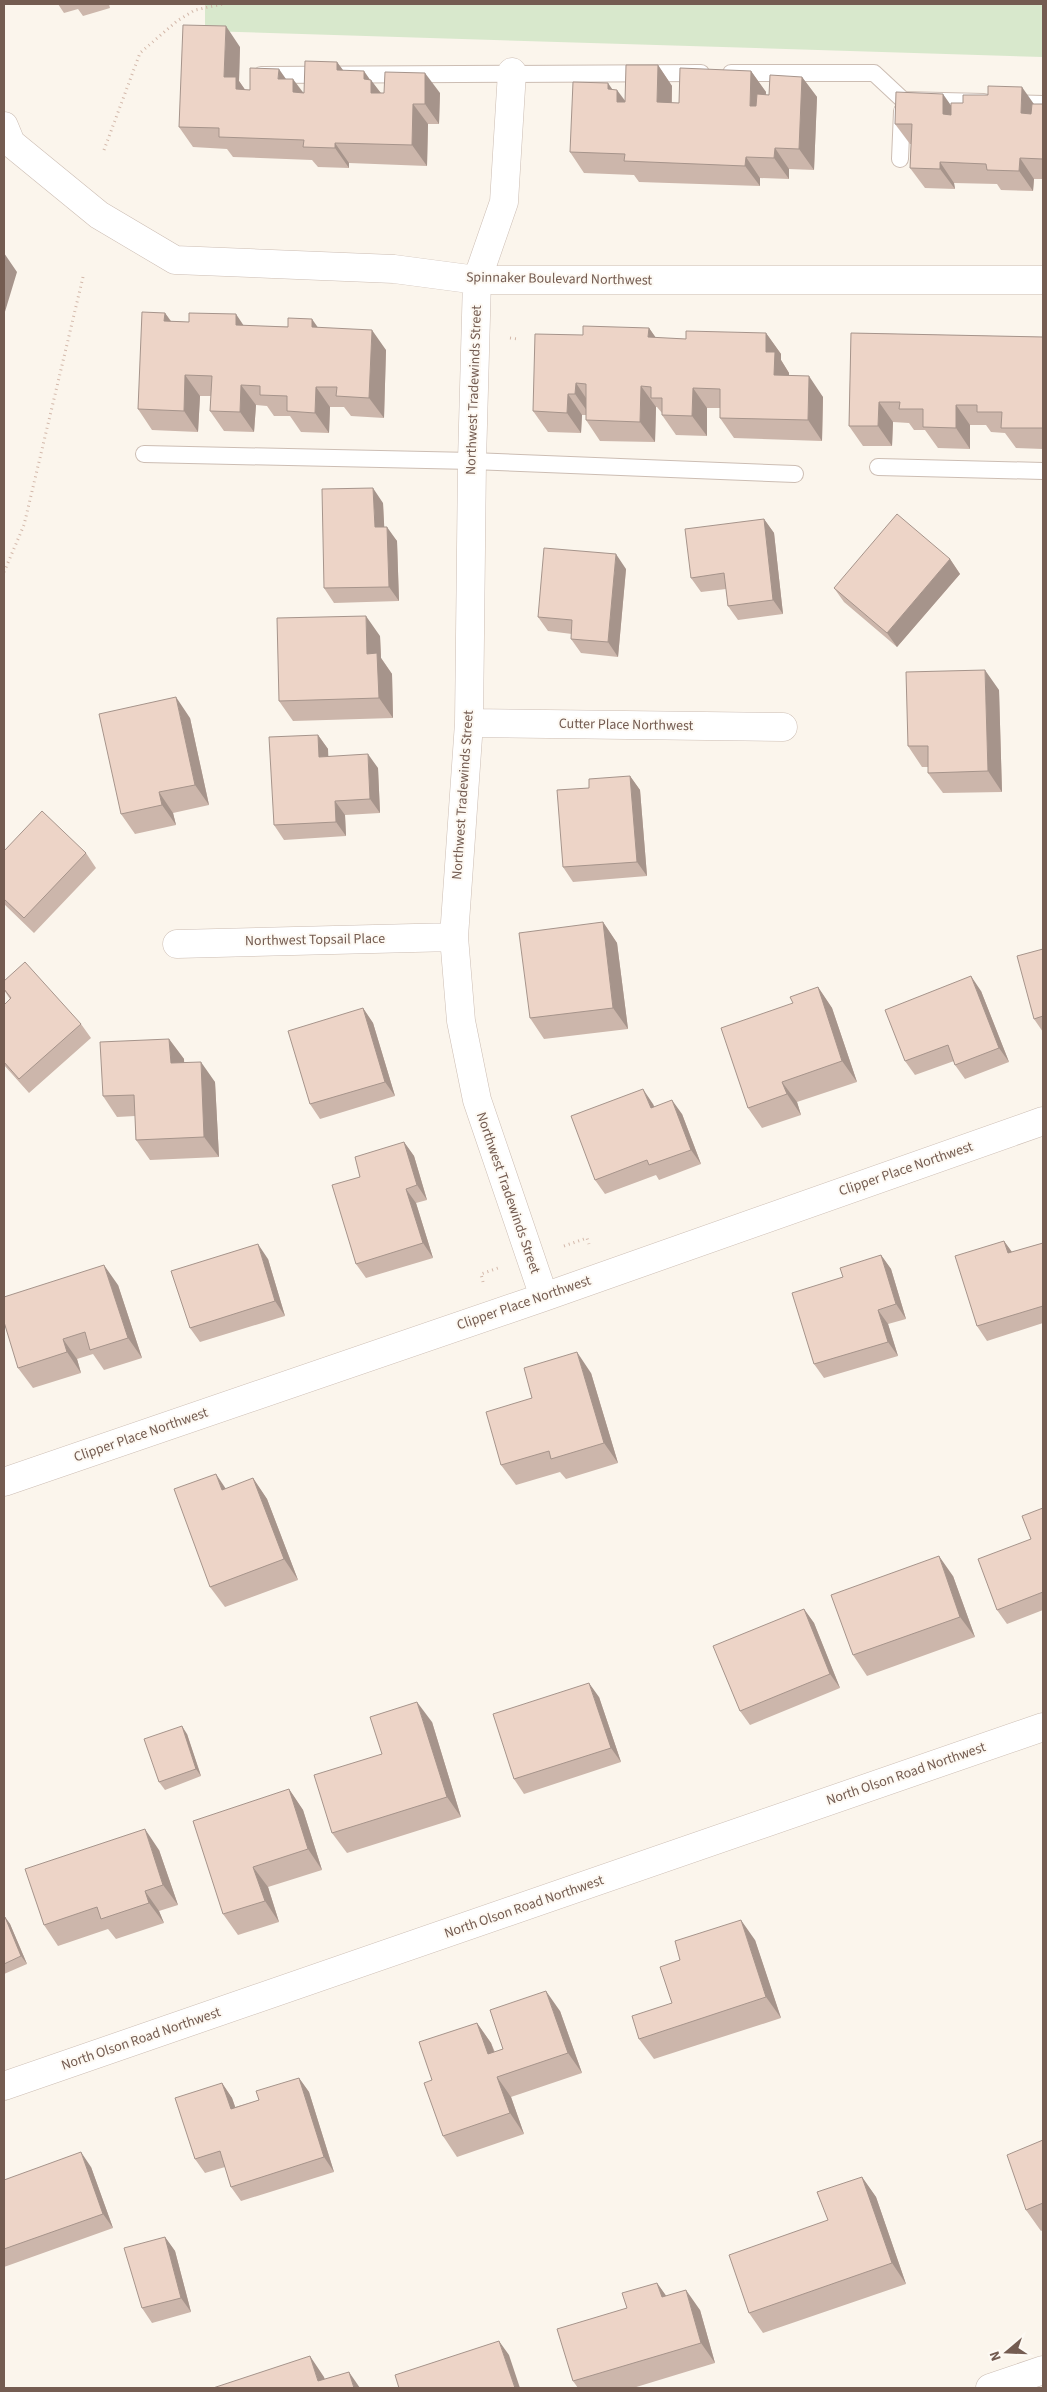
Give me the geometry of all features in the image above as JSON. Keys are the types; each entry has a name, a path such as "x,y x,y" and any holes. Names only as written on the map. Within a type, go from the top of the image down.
{"street":[{"name":"Northwest Tradewinds Street","path":"512,72 504,202 477,280 472,461 469,723 454,937 461,1022 477,1100 544,1297"},
{"name":"Spinnaker Boulevard Northwest","path":"4,126 11,143 99,215 175,260 394,270 477,280 1043,280"},
{"name":"Cutter Place Northwest","path":"469,723 783,727"},
{"name":"Northwest Topsail Place","path":"177,944 454,937"},
{"name":"Clipper Place Northwest","path":"4,1482 544,1297 1043,1121"},
{"name":"North Olson Road Northwest","path":"4,2086 1043,1727"},
{"path":"990,2388 1043,2370"}],"lane":[{"path":"251,75 512,72 874,73 903,100 1043,104"},
{"path":"900,159 903,100"},
{"path":"144,454 472,461 795,474"},
{"path":"878,467 1043,472"}],"path":[{"path":"104,150 140,53 176,21 195,10 222,4"},
{"path":"4,572 24,525 83,277"}],"green space":[{"path":"205,4 1043,4 1043,57 205,31"}],"building":[{"path":"183,25 226,26 224,77 236,77 236,89 250,90 250,68 279,69 278,79 293,79 293,92 304,93 305,61 337,62 337,70 364,71 364,79 371,80 371,93 384,93 385,72 425,73 425,104 413,104 412,145 335,143 335,148 303,147 304,140 219,137 219,128 179,127"},
{"path":"626,65 658,65 657,102 679,103 680,68 751,71 750,106 756,106 757,94 769,95 770,75 802,77 799,149 775,148 774,158 746,157 745,166 624,161 625,154 570,152 573,82 608,83 608,89 617,90 617,102 625,102"},
{"path":"988,86 1022,87 1021,113 1031,114 1032,104 1043,104 1043,159 1020,158 1019,171 987,170 986,164 940,162 940,169 910,168 912,124 895,124 896,92 943,94 943,114 951,115 951,103 963,103 963,95 988,95"},
{"path":"142,312 165,313 164,321 189,322 189,313 236,314 236,325 288,327 288,318 312,319 312,327 372,330 369,398 336,396 337,387 316,387 315,413 287,411 287,396 260,395 260,386 241,385 240,412 210,411 212,376 185,375 184,411 138,409"},
{"path":"583,326 649,328 648,337 686,339 686,331 766,333 766,352 775,352 774,375 809,376 808,420 720,418 720,389 693,388 692,416 662,415 662,398 651,398 651,387 641,386 640,422 586,420 586,384 576,383 575,394 568,394 567,413 533,411 535,334 583,335"},
{"path":"851,333 1043,337 1043,428 1001,428 1002,412 977,412 977,405 956,405 956,428 923,427 923,409 899,409 900,402 879,402 878,426 849,426"},
{"path":"373,488 375,527 387,527 389,587 324,588 322,489"},
{"path":"897,514 950,559 887,633 834,588"},
{"path":"764,519 773,600 728,606 724,573 691,578 685,529"},
{"path":"544,548 616,554 608,642 571,639 572,620 538,617"},
{"path":"366,616 367,654 377,653 379,698 279,701 277,618"},
{"path":"985,670 988,771 928,773 928,746 908,746 906,672"},
{"path":"176,697 195,785 159,792 162,805 121,814 99,714"},
{"path":"318,735 319,757 368,754 370,799 335,801 336,822 274,825 269,737"},
{"path":"630,776 637,862 563,867 557,790 589,788 589,779"},
{"path":"42,811 86,853 24,918 4,899 4,851"},
{"path":"603,922 613,1008 530,1018 519,933"},
{"path":"1043,949 1043,1016 1034,1019 1017,956"},
{"path":"25,962 81,1024 19,1079 4,1062 4,1005 11,998 4,989 4,981"},
{"path":"971,976 999,1048 955,1065 948,1045 905,1061 885,1010"},
{"path":"818,987 842,1061 782,1082 787,1094 748,1108 721,1028 793,1003 790,997"},
{"path":"363,1008 385,1082 310,1104 288,1031"},
{"path":"169,1039 171,1063 201,1062 204,1137 136,1140 134,1095 103,1096 100,1042"},
{"path":"643,1089 651,1108 672,1100 691,1150 649,1165 647,1160 595,1180 571,1116"},
{"path":"404,1142 417,1185 406,1189 423,1243 356,1264 332,1185 360,1177 355,1157"},
{"path":"1004,1241 1008,1253 1043,1243 1043,1306 977,1326 955,1256"},
{"path":"258,1244 275,1301 190,1328 171,1271"},
{"path":"881,1255 896,1304 878,1310 888,1342 814,1364 792,1293 843,1277 840,1268"},
{"path":"104,1265 128,1338 90,1350 85,1332 63,1339 67,1352 18,1368 4,1322 4,1297"},
{"path":"577,1352 604,1443 551,1459 549,1451 501,1465 486,1412 532,1398 524,1368"},
{"path":"216,1474 222,1490 253,1478 284,1559 210,1587 174,1489"},
{"path":"1043,1508 1043,1592 997,1610 978,1559 1031,1539 1022,1516"},
{"path":"939,1556 960,1617 853,1655 831,1595"},
{"path":"804,1609 830,1674 740,1711 713,1646"},
{"path":"589,1683 611,1748 514,1779 493,1714"},
{"path":"417,1702 447,1797 332,1833 314,1775 382,1754 370,1717"},
{"path":"182,1726 196,1769 159,1782 144,1739"},
{"path":"289,1789 308,1849 253,1867 265,1901 223,1914 193,1821"},
{"path":"145,1829 163,1885 145,1891 149,1903 101,1919 97,1907 44,1925 25,1869"},
{"path":"4,1917 21,1956 4,1964"},
{"path":"741,1920 766,1997 639,2039 632,2016 672,2003 660,1967 680,1960 675,1941"},
{"path":"546,1991 568,2053 497,2077 510,2113 443,2136 424,2083 432,2080 419,2042 477,2023 488,2054 503,2049 490,2010"},
{"path":"299,2078 324,2157 231,2187 220,2151 195,2159 175,2098 222,2083 231,2109 259,2100 256,2091"},
{"path":"1043,2140 1043,2203 1026,2210 1007,2155"},
{"path":"81,2152 103,2214 4,2249 4,2180"},
{"path":"862,2177 892,2263 749,2313 729,2255 828,2220 817,2192"},
{"path":"165,2237 181,2298 142,2308 124,2248"},
{"path":"657,2283 662,2297 686,2290 701,2343 573,2381 557,2329 627,2308 622,2293"},
{"path":"499,2341 515,2388 399,2388 395,2375"},
{"path":"310,2356 318,2381 349,2372 354,2388 213,2388"}]}
